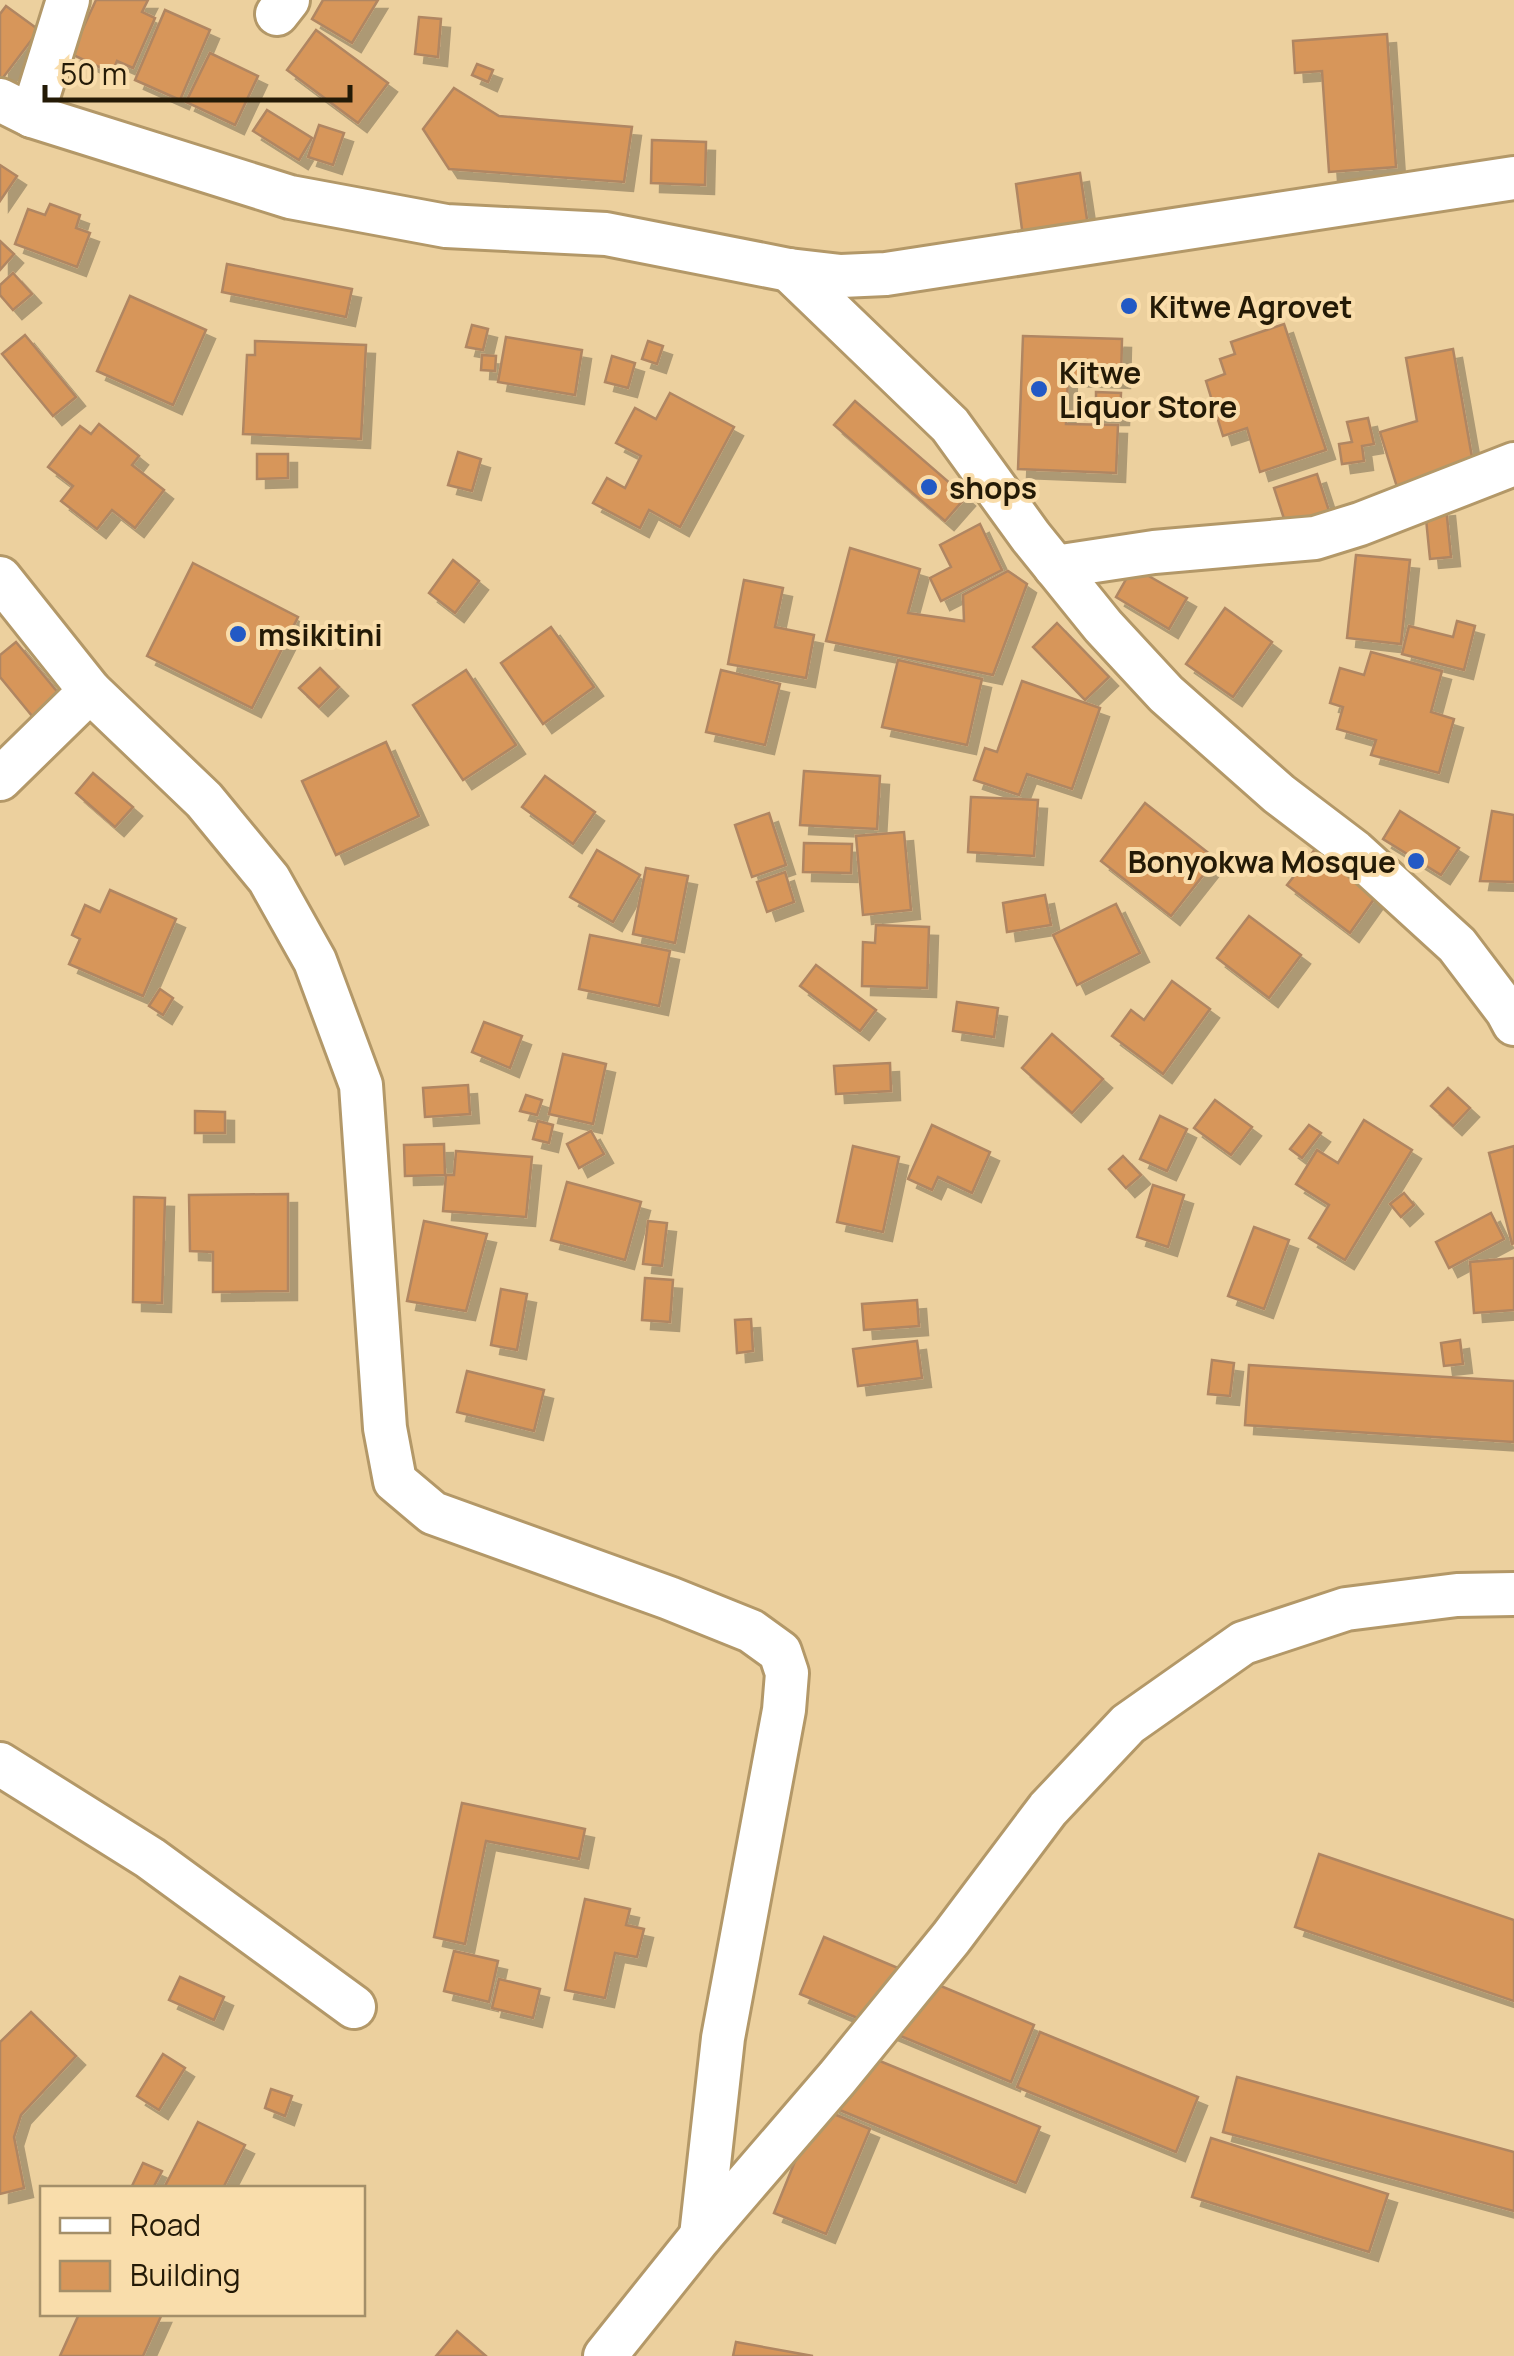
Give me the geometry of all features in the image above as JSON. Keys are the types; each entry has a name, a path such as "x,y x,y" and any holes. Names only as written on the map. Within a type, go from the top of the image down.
{"street":[{"path":"68,0 16,108 290,197 446,226 606,234 789,270 841,276 886,274 1514,178"},
{"path":"789,270 950,426 1054,567 1166,694 1279,794 1354,851 1456,945 1514,1024"},
{"path":"1054,567 1154,552 1315,538 1514,464"},
{"path":"7,599 90,691 204,800 270,879 316,962 360,1086 385,1428 395,1481 432,1513 669,1598 751,1631 780,1652 787,1674 784,1710 723,2038 701,2236"},
{"path":"0,778 90,691"},
{"path":"605,2356 940,1952 1048,1809 1128,1724 1243,1642 1346,1609 1457,1595 1514,1594"},
{"path":"0,1764 150,1858 354,2007"}],"building":[{"path":"96,0 148,0 142,12 155,18 133,68 117,61 112,73 71,54"},
{"path":"323,0 378,0 352,43 312,19"},
{"path":"6,6 39,30 2,79 0,14"},
{"path":"165,10 210,30 180,100 135,80"},
{"path":"419,17 441,19 438,57 415,54"},
{"path":"316,30 388,83 358,123 287,70"},
{"path":"1387,34 1396,167 1329,172 1322,71 1295,73 1293,41"},
{"path":"210,53 258,76 235,125 186,102"},
{"path":"477,64 493,70 488,82 472,75"},
{"path":"454,88 499,116 632,127 624,182 449,169 423,129"},
{"path":"267,110 312,138 299,160 253,131"},
{"path":"319,125 344,133 333,165 308,157"},
{"path":"652,140 706,142 705,185 651,183"},
{"path":"0,165 17,176 0,201"},
{"path":"1080,173 1088,226 1023,237 1016,184"},
{"path":"50,204 80,215 76,228 90,233 77,267 15,244 28,209 45,215"},
{"path":"0,241 14,254 0,270"},
{"path":"227,264 352,289 346,317 222,292"},
{"path":"13,273 32,294 13,310 0,295 0,285"},
{"path":"130,296 206,330 173,405 97,371"},
{"path":"1284,324 1326,450 1260,472 1247,428 1223,436 1206,381 1225,374 1220,359 1235,354 1231,342"},
{"path":"472,325 488,329 483,350 466,347"},
{"path":"25,335 76,397 53,416 2,354"},
{"path":"1023,336 1122,339 1121,379 1068,377 1066,424 1118,425 1116,473 1018,469"},
{"path":"506,337 582,350 575,395 498,382"},
{"path":"255,341 366,345 361,439 243,434 247,355 255,355"},
{"path":"648,341 663,346 657,364 642,359"},
{"path":"1453,349 1473,463 1397,487 1380,432 1417,421 1406,358"},
{"path":"482,355 496,356 495,371 481,370"},
{"path":"612,356 635,363 628,388 605,382"},
{"path":"1096,392 1121,393 1120,416 1096,416"},
{"path":"670,393 734,427 680,527 649,510 640,528 593,503 607,478 625,488 641,456 616,443 635,408 656,419"},
{"path":"855,401 966,497 945,521 834,425"},
{"path":"1368,418 1374,444 1362,446 1364,461 1342,464 1339,444 1352,442 1347,422"},
{"path":"99,424 139,456 132,465 164,490 135,528 112,510 97,529 61,501 73,486 48,467 80,426 91,434"},
{"path":"458,452 481,459 472,491 448,485"},
{"path":"257,454 288,454 288,478 257,479"},
{"path":"1317,474 1331,517 1288,531 1274,488"},
{"path":"1446,507 1451,557 1430,559 1425,509"},
{"path":"980,524 1002,570 941,601 930,578 951,567 940,545"},
{"path":"850,548 920,569 908,613 964,621 963,595 1008,571 1027,584 993,675 826,641"},
{"path":"1356,555 1410,560 1401,644 1347,638"},
{"path":"453,560 479,581 455,613 429,593"},
{"path":"193,563 298,617 252,708 147,656"},
{"path":"1133,567 1187,598 1169,629 1116,597"},
{"path":"744,580 783,588 775,627 814,635 806,678 728,664"},
{"path":"1225,608 1272,642 1233,697 1186,664"},
{"path":"1457,621 1475,626 1464,670 1402,654 1409,626 1453,637"},
{"path":"1057,623 1109,677 1085,700 1033,647"},
{"path":"551,627 594,687 543,724 501,663"},
{"path":"16,642 64,700 37,722 0,677 0,655"},
{"path":"1371,652 1442,671 1431,712 1454,719 1439,773 1371,755 1376,740 1337,729 1343,707 1330,703 1340,668 1364,675"},
{"path":"898,660 982,679 967,745 882,727"},
{"path":"320,668 339,687 319,707 299,688"},
{"path":"466,670 516,745 463,780 413,705"},
{"path":"721,670 780,684 765,745 706,732"},
{"path":"1022,681 1100,708 1072,789 1027,774 1019,795 974,780 985,748 997,752"},
{"path":"386,742 419,816 336,855 302,781"},
{"path":"804,771 880,776 877,829 800,825"},
{"path":"93,773 133,807 115,827 76,793"},
{"path":"545,776 595,812 573,844 522,807"},
{"path":"971,797 1038,800 1034,856 968,852"},
{"path":"1145,803 1216,859 1171,916 1101,861"},
{"path":"1400,811 1459,848 1441,875 1383,839"},
{"path":"1492,811 1514,815 1514,882 1480,881"},
{"path":"769,813 786,865 752,877 735,825"},
{"path":"904,832 911,910 863,915 856,836"},
{"path":"804,843 852,844 851,873 803,872"},
{"path":"1316,848 1379,892 1350,933 1287,885"},
{"path":"597,850 640,875 613,922 570,897"},
{"path":"646,868 688,876 675,943 633,934"},
{"path":"785,872 794,902 767,912 757,882"},
{"path":"110,890 176,919 143,996 69,964 80,939 72,935 85,905 100,912"},
{"path":"1045,895 1051,925 1007,932 1003,903"},
{"path":"1116,904 1140,953 1077,985 1053,935"},
{"path":"1249,916 1301,955 1269,998 1217,958"},
{"path":"876,925 929,927 927,988 862,986 863,942 875,943"},
{"path":"590,935 670,951 659,1006 579,989"},
{"path":"816,965 876,1010 860,1031 800,986"},
{"path":"1172,981 1210,1009 1163,1074 1112,1036 1131,1010 1144,1020"},
{"path":"160,989 173,998 163,1015 149,1006"},
{"path":"957,1002 998,1008 994,1037 953,1031"},
{"path":"484,1022 522,1036 510,1068 472,1052"},
{"path":"1052,1034 1103,1079 1072,1113 1022,1068"},
{"path":"563,1054 606,1064 593,1124 549,1114"},
{"path":"890,1063 891,1091 836,1094 834,1066"},
{"path":"468,1085 470,1114 425,1117 423,1088"},
{"path":"1448,1088 1470,1108 1453,1126 1431,1106"},
{"path":"526,1095 542,1100 537,1115 520,1111"},
{"path":"1215,1100 1252,1127 1231,1155 1194,1128"},
{"path":"195,1111 225,1112 225,1133 195,1133"},
{"path":"1160,1116 1187,1129 1167,1171 1140,1159"},
{"path":"1364,1120 1412,1150 1345,1260 1309,1238 1329,1205 1296,1184 1317,1150 1338,1163"},
{"path":"538,1121 553,1125 549,1143 533,1139"},
{"path":"932,1125 990,1152 972,1193 938,1177 932,1190 908,1179"},
{"path":"1309,1125 1321,1133 1302,1158 1290,1149"},
{"path":"591,1131 604,1154 579,1168 567,1144"},
{"path":"444,1144 445,1175 405,1176 404,1145"},
{"path":"853,1146 899,1157 883,1232 837,1222"},
{"path":"1514,1146 1514,1243 1512,1244 1489,1153"},
{"path":"456,1151 532,1157 526,1217 443,1211 446,1175 454,1175"},
{"path":"1123,1156 1141,1175 1126,1188 1109,1169"},
{"path":"567,1182 641,1202 625,1260 551,1240"},
{"path":"1153,1185 1184,1195 1168,1247 1137,1237"},
{"path":"1404,1193 1414,1205 1401,1217 1390,1204"},
{"path":"288,1194 288,1291 213,1292 213,1252 190,1251 189,1195"},
{"path":"134,1197 165,1198 162,1303 133,1302"},
{"path":"1491,1213 1504,1239 1449,1268 1436,1242"},
{"path":"424,1221 487,1234 466,1311 407,1301"},
{"path":"648,1221 667,1223 662,1266 643,1264"},
{"path":"1254,1227 1289,1240 1264,1309 1228,1296"},
{"path":"1514,1258 1514,1310 1474,1313 1470,1262"},
{"path":"645,1278 673,1280 670,1322 642,1320"},
{"path":"501,1289 527,1294 517,1350 491,1345"},
{"path":"917,1300 919,1326 864,1330 862,1304"},
{"path":"751,1319 753,1351 737,1353 735,1320"},
{"path":"1460,1340 1463,1364 1444,1366 1441,1343"},
{"path":"917,1341 922,1378 858,1386 853,1349"},
{"path":"1212,1360 1234,1363 1230,1396 1208,1394"},
{"path":"1249,1365 1514,1381 1514,1442 1245,1425"},
{"path":"467,1371 544,1390 534,1431 457,1412"},
{"path":"462,1803 585,1829 579,1859 486,1841 465,1944 434,1937"},
{"path":"1319,1854 1514,1920 1514,2001 1295,1927"},
{"path":"585,1899 630,1909 626,1925 644,1929 637,1957 615,1953 605,1998 565,1990"},
{"path":"824,1937 1034,2025 1011,2082 800,1994"},
{"path":"454,1951 498,1961 489,2002 444,1991"},
{"path":"180,1977 224,1997 214,2020 169,2000"},
{"path":"499,1979 540,1989 533,2018 492,2008"},
{"path":"31,2012 76,2056 21,2115 14,2137 24,2188 0,2194 0,2042"},
{"path":"1040,2032 1198,2097 1176,2152 1017,2087"},
{"path":"853,2050 1040,2127 1016,2183 830,2106"},
{"path":"163,2054 185,2068 159,2110 137,2096"},
{"path":"1237,2077 1514,2152 1514,2211 1223,2132"},
{"path":"271,2089 292,2096 285,2116 265,2108"},
{"path":"817,2107 870,2129 826,2234 774,2213"},
{"path":"198,2122 245,2145 224,2186 165,2186"},
{"path":"1211,2138 1388,2194 1369,2252 1192,2197"},
{"path":"143,2163 162,2171 154,2186 132,2186"},
{"path":"78,2316 161,2316 143,2356 60,2356"},
{"path":"457,2331 486,2356 436,2356"},
{"path":"736,2342 813,2356 733,2356"}],"place":[{"name":"Kitwe Agrovet","path":"1129,306"},
{"name":"Kitwe Liquor Store","path":"1039,389"},
{"name":"shops","path":"929,487"},
{"name":"msikitini","path":"238,634"},
{"name":"Bonyokwa Mosque","path":"1416,861"}]}
